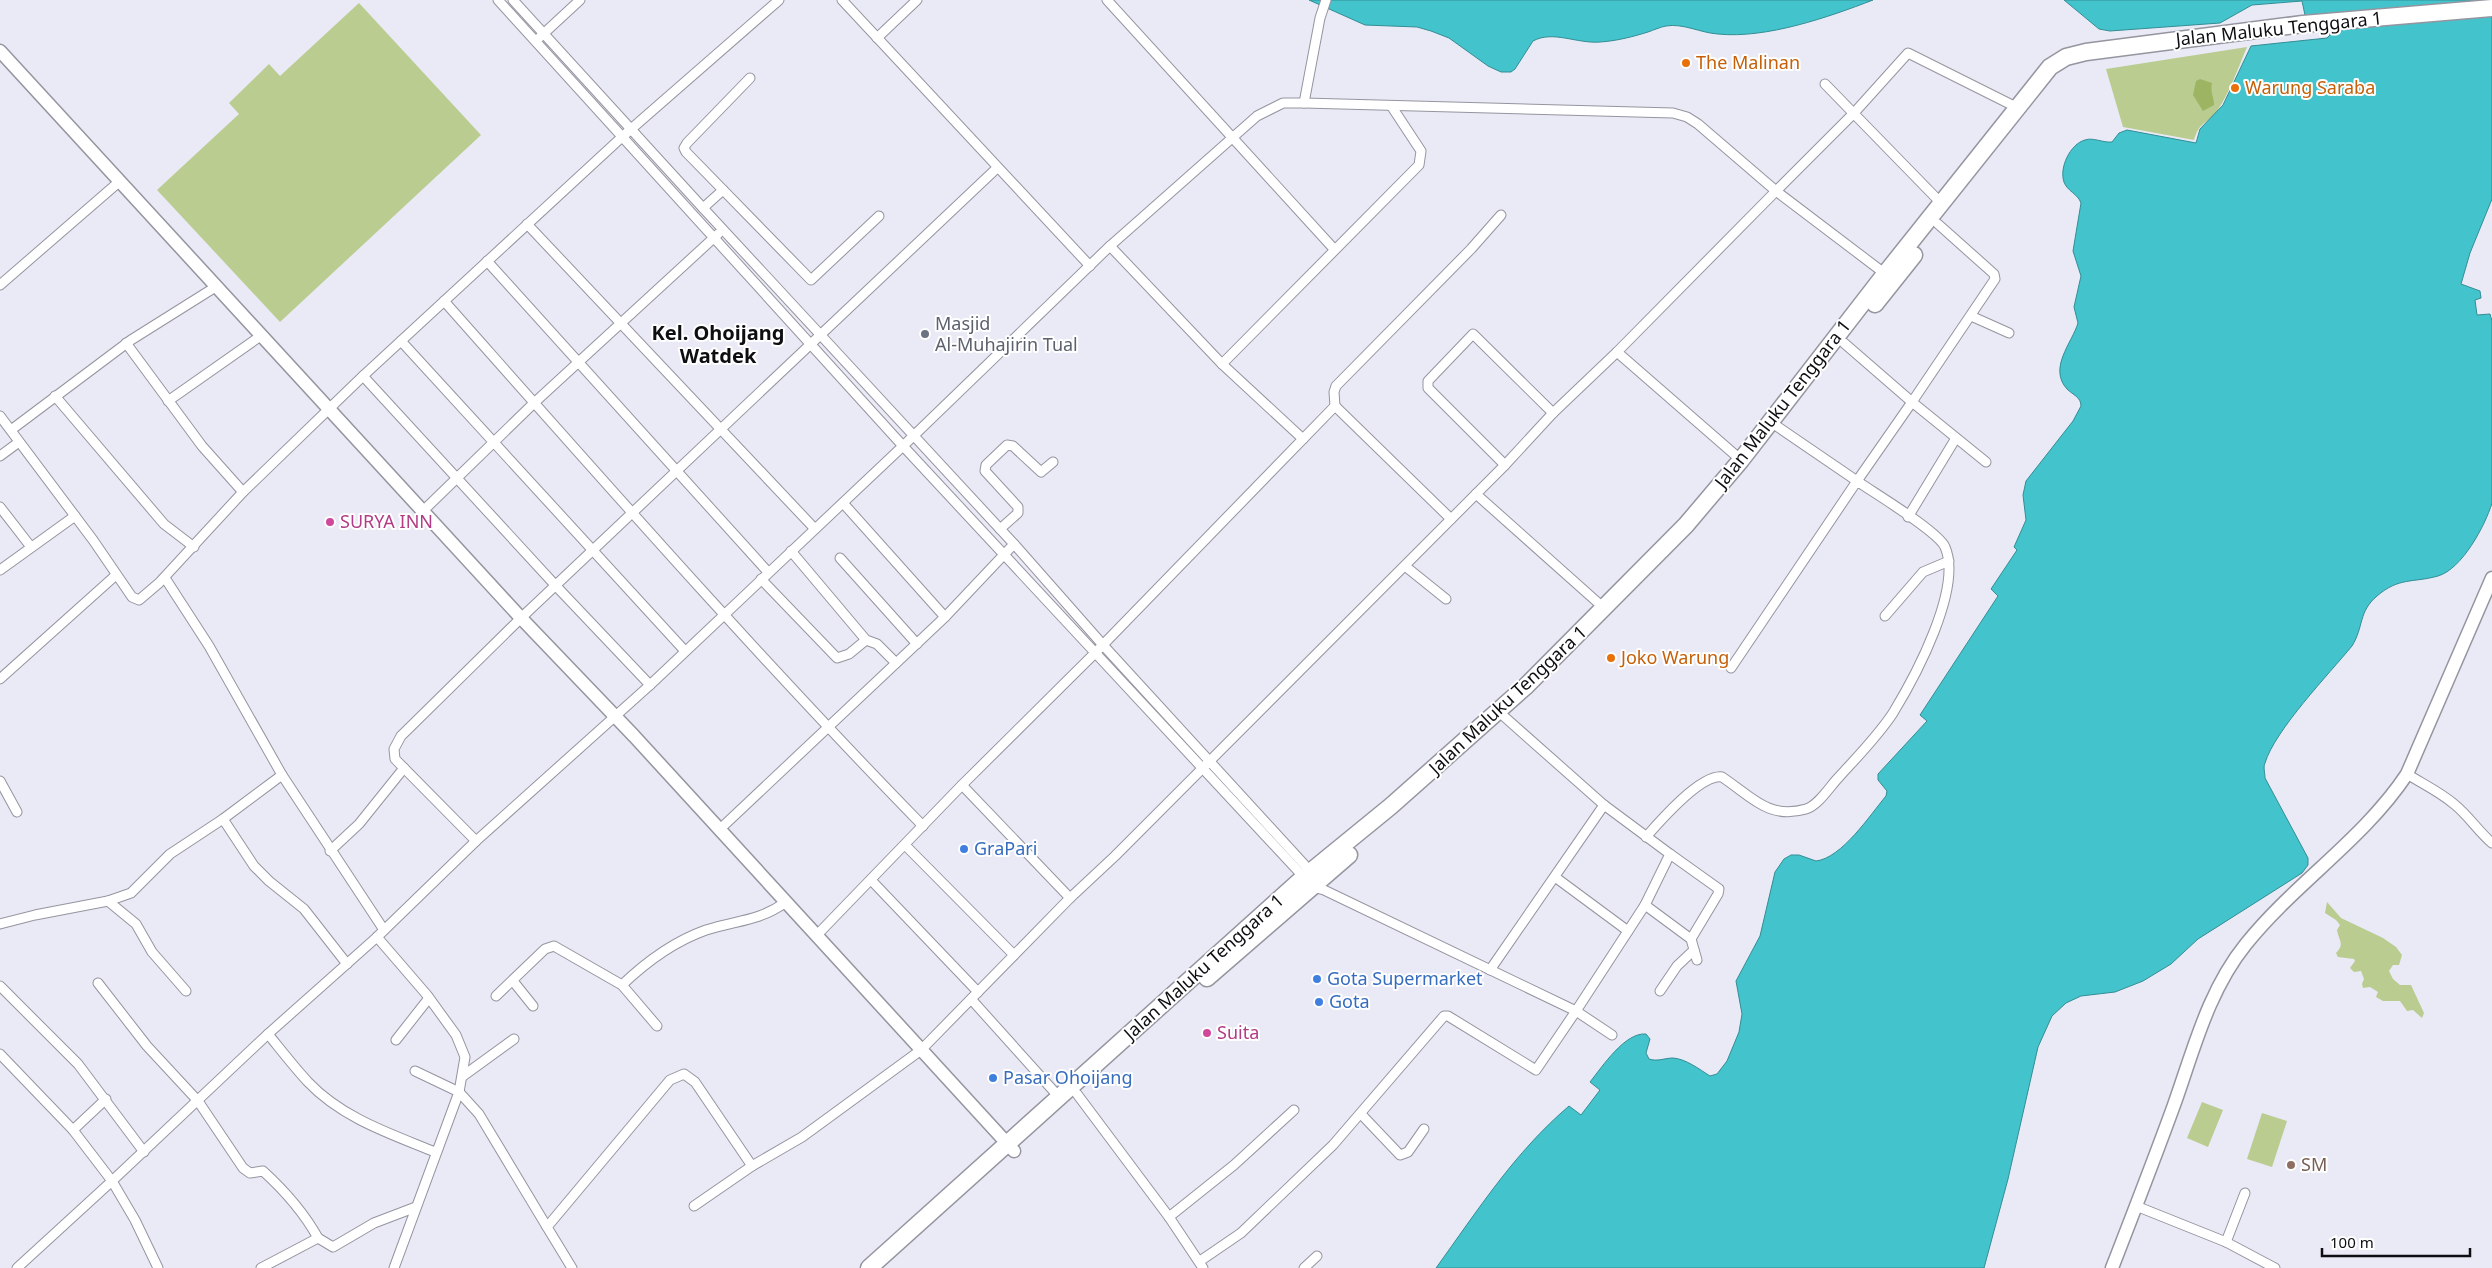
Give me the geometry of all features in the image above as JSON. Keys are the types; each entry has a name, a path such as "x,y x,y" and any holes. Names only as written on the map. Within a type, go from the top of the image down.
{"highway":[{"name":"Jalan Maluku Tenggara 1","path":"869,1268 1010,1148 1077,1094 1314,881 1345,845 1502,715 1638,590 1721,499 1778,428 1844,343 1942,203 2016,107 2050,67 2066,57 2086,52 2303,24 2492,8"},
{"name":"Jalan Maluku Tenggara 1","path":"1502,715 1686,524 1741,460 1889,278 1938,224 2061,68 2066,57"},
{"name":"Jalan Maluku Tenggara 1","path":"885,1268 1010,1148 1059,1098 1314,881"}],"street":[{"path":"498,0 903,446 1203,768 1314,881 1576,1012 1612,1034"},
{"path":"514,0 631,130 1014,544 1103,645 1210,761 1314,881"},
{"path":"536,42 580,0"},
{"path":"0,416 75,516 132,597 136,600 142,598 165,578 243,492 401,340 622,137 779,0"},
{"path":"842,0 1090,266"},
{"path":"877,38 917,0"},
{"path":"1107,0 1334,249"},
{"path":"1304,103 1320,18 1326,0"},
{"path":"0,51 331,408 522,618 616,716 1010,1148"},
{"path":"694,1206 752,1166 802,1137 921,1050 1070,898 1405,566 1505,465 1553,413 1617,352 1854,113 1910,53 2016,107"},
{"path":"750,78 684,148 686,152 811,280 879,216"},
{"path":"1825,84 1942,203"},
{"path":"17,1268 144,1152 268,1034 384,930 476,841 650,686 722,615 914,436 1110,246 1233,136 1257,116 1274,106 1283,103 1304,103 1680,114 1698,124 1776,191 1889,278"},
{"path":"1222,364 1419,165 1420,151 1392,107"},
{"path":"476,841 404,768 394,755 400,736 632,513 822,336 997,168"},
{"path":"0,285 120,181"},
{"path":"703,208 723,190"},
{"path":"1451,519 1335,406 1334,392 1336,386 1471,249 1501,215"},
{"path":"527,224 815,529"},
{"path":"1731,668 1971,316 1996,276 1938,224"},
{"path":"423,511 534,403 723,229"},
{"path":"1110,246 1222,364 1303,439"},
{"path":"487,261 676,472 837,658 849,654 866,640"},
{"path":"11,430 126,343 217,286"},
{"path":"444,301 722,615 828,729 923,826"},
{"path":"1971,316 2009,333"},
{"path":"1505,465 1428,388 1428,381 1473,334 1553,413"},
{"path":"168,402 262,335"},
{"path":"401,340 593,552 686,651"},
{"path":"126,343 168,402 243,492"},
{"path":"1844,343 1912,402 1986,462"},
{"path":"1617,352 1741,460"},
{"path":"363,376 650,686"},
{"path":"55,396 164,524 194,547"},
{"path":"816,936 1335,406"},
{"path":"1646,837 1702,783 1717,776 1722,777 1767,809 1787,811 1812,806 1893,712 1941,616 1948,586 1949,561 1944,546 1939,539 1778,428"},
{"path":"1908,517 1956,438"},
{"path":"0,456 19,442"},
{"path":"1000,529 1018,513 1018,507 985,471 986,466 1007,445 1013,446 1041,472 1053,462"},
{"path":"1476,494 1605,609"},
{"path":"843,503 945,617"},
{"path":"0,507 31,547"},
{"path":"0,570 75,516"},
{"path":"719,830 945,617 1014,544"},
{"path":"791,551 866,640 877,644 896,663"},
{"path":"840,558 916,644"},
{"path":"1885,616 1923,572 1949,561"},
{"path":"1405,566 1446,599"},
{"path":"0,679 116,575"},
{"path":"165,578 209,646 282,775 330,851 384,930"},
{"path":"2112,1268 2174,1104 2200,1026 2234,960 2246,944 2298,890 2378,814 2408,774 2492,578"},
{"path":"1502,715 1604,805 1718,889 1718,894 1691,938"},
{"path":"330,851 359,824 404,768"},
{"path":"2408,774 2456,805 2478,831 2492,843"},
{"path":"0,924 36,914 108,901 128,894 170,854 223,819 282,775"},
{"path":"0,781 17,812"},
{"path":"962,785 1070,898"},
{"path":"1490,970 1604,805"},
{"path":"223,819 254,866 269,881 304,909 347,964"},
{"path":"905,845 1014,955"},
{"path":"1077,1094 1202,1264 1254,1221 1338,1140 1444,1016 1448,1016 1536,1070 1576,1012 1645,904 1670,854"},
{"path":"1555,877 1628,931"},
{"path":"871,880 978,992"},
{"path":"128,894 128,916"},
{"path":"108,901 136,924 152,952 186,991"},
{"path":"622,985 653,959 695,935 770,913 786,902"},
{"path":"1645,904 1691,938 1697,960"},
{"path":"376,937 430,998 463,1049 465,1057 459,1092 435,1152 394,1268"},
{"path":"496,996 545,949 552,946 622,985 657,1026"},
{"path":"1660,991 1678,966 1694,950"},
{"path":"513,981 533,1006"},
{"path":"98,983 147,1046 198,1101 243,1168 250,1173 263,1171 282,1188 303,1213 318,1238 333,1247 374,1223 416,1206"},
{"path":"0,986 78,1064 144,1152"},
{"path":"396,1040 430,998"},
{"path":"971,999 1059,1098"},
{"path":"268,1034 308,1082 345,1112 435,1152"},
{"path":"463,1076 514,1039"},
{"path":"0,1054 73,1130 112,1181 135,1220 158,1268"},
{"path":"416,1071 459,1092 479,1114 572,1268"},
{"path":"547,1227 670,1080 684,1074 695,1082 752,1166"},
{"path":"73,1130 106,1099"},
{"path":"1169,1217 1234,1165 1294,1110"},
{"path":"1361,1114 1400,1155 1408,1152 1424,1129"},
{"path":"2226,1242 2245,1193"},
{"path":"2136,1206 2226,1242 2275,1268"},
{"path":"262,1268 318,1238"},
{"path":"1304,1268 1317,1256"}],"green space":[{"path":"359,3 481,135 280,322 157,190 239,114 229,103 269,64 280,76"},
{"path":"2247,47 2222,104 2201,126 2194,140 2123,127 2106,69"},
{"path":"2200,79 2212,83 2211,89 2214,102 2214,105 2203,111 2193,95 2196,81"},
{"path":"2327,902 2341,918 2383,938 2396,947 2402,955 2399,965 2393,965 2389,971 2393,979 2400,985 2411,985 2424,1013 2422,1018 2413,1010 2407,1011 2400,1001 2383,1001 2376,997 2378,992 2370,987 2363,988 2364,979 2361,971 2354,972 2350,968 2355,961 2354,959 2338,957 2336,953 2341,945 2337,930 2340,925 2325,913"},
{"path":"2202,1102 2223,1110 2208,1147 2187,1138"},
{"path":"2262,1113 2287,1121 2272,1167 2247,1159"}],"water":[{"path":"1309,0 1873,0 1817,20 1756,33 1718,34 1672,25 1618,40 1591,42 1557,37 1541,38 1533,41 1515,69 1511,72 1501,72 1488,66 1449,38 1431,31 1417,27 1365,25"},
{"path":"2064,0 2492,0 2492,199 2470,253 2461,284 2480,291 2481,298 2475,300 2477,315 2490,314 2492,321 2492,503 2484,523 2464,556 2447,572 2438,576 2399,583 2385,590 2371,602 2364,614 2352,646 2291,719 2271,750 2264,765 2265,778 2308,858 2308,865 2302,873 2198,939 2171,964 2143,981 2115,992 2081,996 2066,1003 2052,1016 2038,1047 2008,1179 1984,1268 1436,1268 1498,1183 1549,1124 1569,1106 1581,1115 1600,1090 1590,1082 1622,1044 1638,1035 1646,1034 1650,1039 1646,1053 1649,1059 1673,1058 1683,1060 1710,1076 1717,1074 1727,1061 1739,1032 1742,1014 1736,981 1760,936 1775,872 1784,859 1791,855 1799,855 1816,861 1836,852 1864,824 1886,796 1887,791 1878,780 1878,774 1927,721 1920,715 1998,596 1991,589 2017,550 2014,547 2026,520 2023,495 2026,481 2073,421 2081,406 2078,398 2067,389 2060,373 2063,356 2078,323 2074,307 2081,276 2073,251 2081,203 2065,185 2063,176 2064,164 2070,151 2080,142 2088,139 2112,142 2119,133 2127,130 2196,143 2200,129 2223,105 2251,46 2327,38 2330,35 2329,29 2308,29 2302,1 2252,5 2220,23 2110,31 2099,29"}],"place":[{"name":"The Malinan","path":"1686,63"},
{"name":"Warung Saraba","path":"2235,88"},
{"name":"Masjid Al-Muhajirin Tual","path":"925,334"},
{"name":"SURYA INN","path":"330,522"},
{"name":"Joko Warung","path":"1611,658"},
{"name":"GraPari","path":"964,849"},
{"name":"Gota Supermarket","path":"1317,979"},
{"name":"Gota","path":"1319,1002"},
{"name":"Suita","path":"1207,1033"},
{"name":"Pasar Ohoijang","path":"993,1078"},
{"name":"SM","path":"2291,1165"}],"district":[{"name":"Kel. Ohoijang Watdek","path":"718,344"}]}
